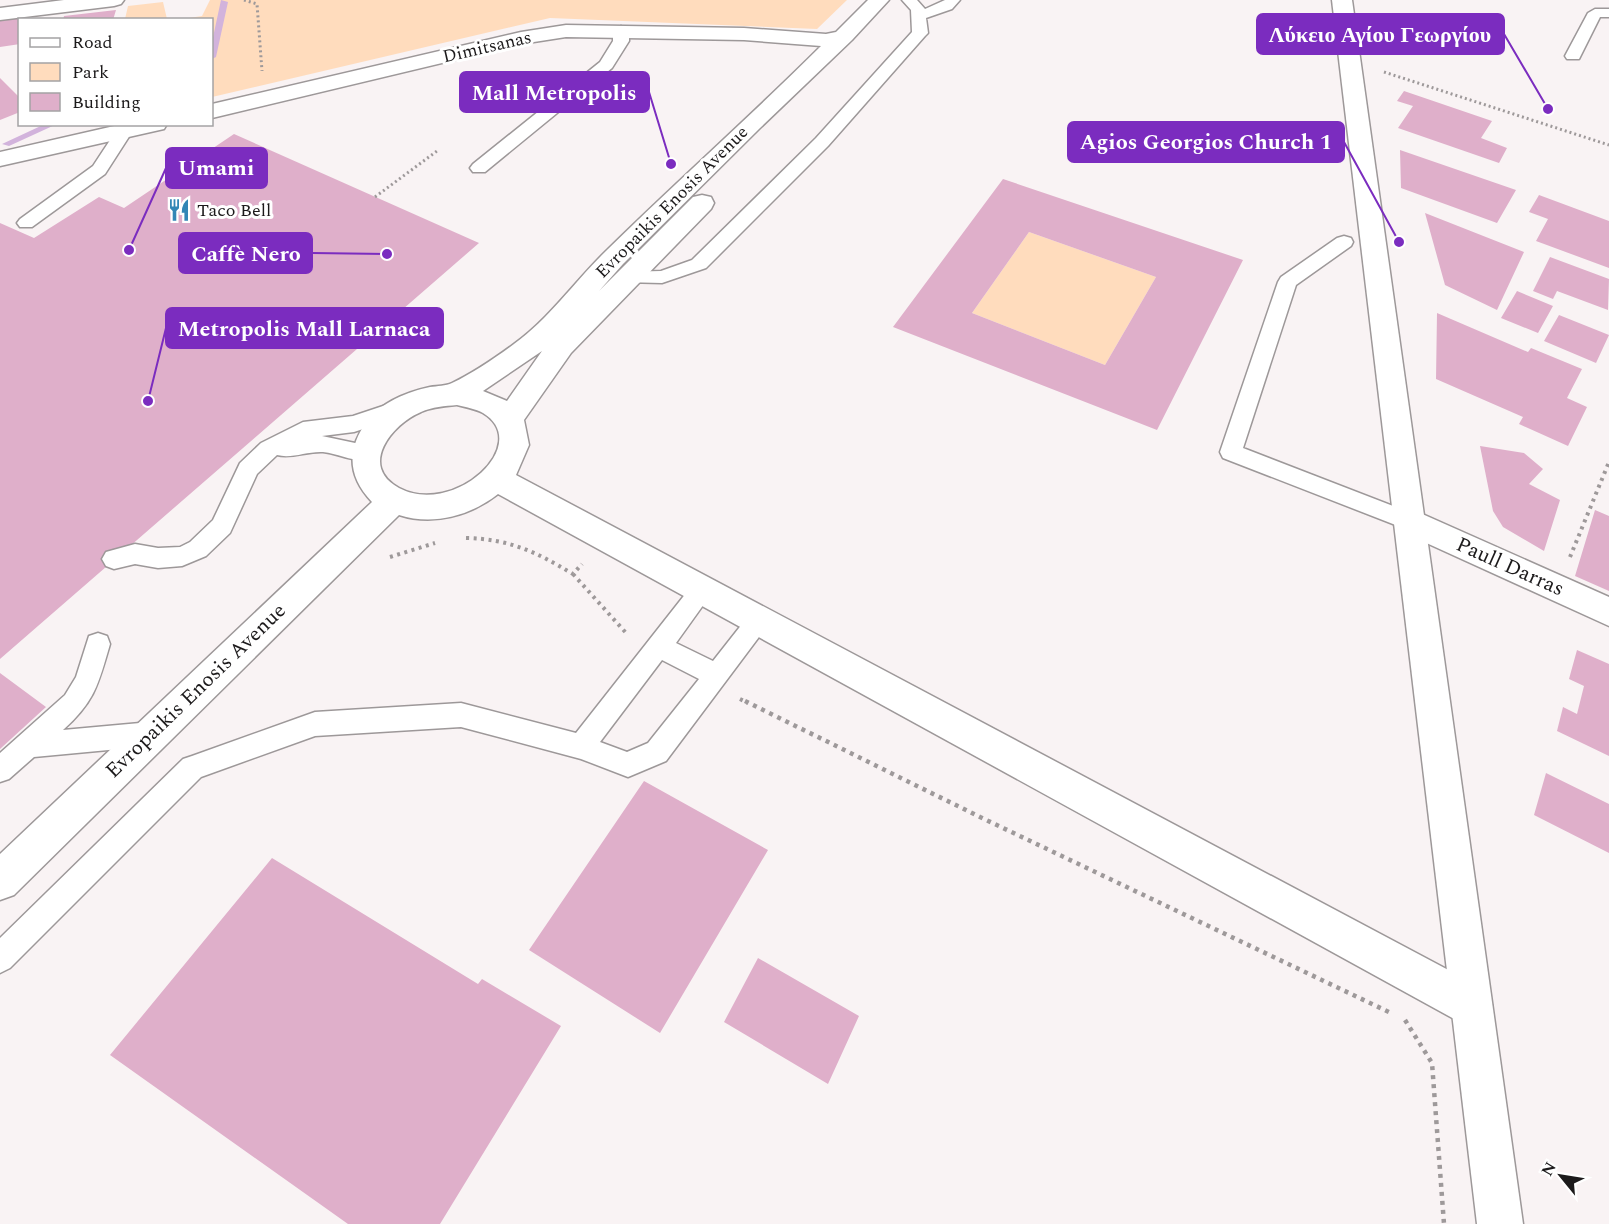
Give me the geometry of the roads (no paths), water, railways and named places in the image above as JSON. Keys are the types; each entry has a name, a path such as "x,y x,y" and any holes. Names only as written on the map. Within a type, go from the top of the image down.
{"street":[{"path":"0,14 114,0"},
{"name":"Evropaikis Enosis Avenue","path":"457,394 524,351 549,329 614,258 752,123 806,74 879,0"},
{"path":"1342,0 1373,252 1412,522 1500,1224"},
{"name":"Evropaikis Enosis Avenue","path":"366,453 373,435 387,419 408,405 432,396 457,394 480,398 499,407 509,420 561,346 881,24 909,8"},
{"name":"Dimitsanas","path":"213,111 521,38 566,31 744,34 768,38 826,40 844,36"},
{"name":"Dimitsanas","path":"768,38 789,50 799,60 806,74"},
{"path":"0,159 148,126"},
{"path":"366,453 365,471 373,487 393,501 408,506 431,508 456,503 478,493 497,479 510,460 516,440 509,420"},
{"path":"497,479 1471,1005"},
{"name":"Evropaikis Enosis Avenue","path":"0,881 393,501"},
{"name":"Paull Darras","path":"1412,522 1609,612"}],"lane":[{"path":"909,0 918,9 909,8"},
{"path":"909,8 947,6 952,0"},
{"path":"628,278 662,277 699,264 822,142 920,33 909,8"},
{"path":"1573,56 1595,14 1609,13"},
{"path":"479,168 606,65 621,41 621,31"},
{"path":"26,223 99,170 124,132"},
{"path":"1344,242 1288,282 1231,452 1412,522"},
{"path":"114,559 135,554 158,558 182,556 198,549 222,526 244,477 269,449 303,430 354,424 408,405"},
{"path":"260,458 281,450 310,444 334,445 366,453"},
{"path":"581,747 702,590"},
{"path":"0,958 192,768 315,724 461,715 581,747 628,765 657,752 759,621"},
{"path":"0,770 74,703 87,681 99,644"},
{"path":"658,646 717,676"},
{"path":"28,745 152,734"}],"waterway":[{"path":"213,52 224,2"},
{"path":"6,144 48,126"}],"place":[{"name":"Λύκειο Αγίου Γεωργίου","path":"1548,109"},
{"name":"Mall Metropolis","path":"671,164"},
{"name":"Taco Bell","path":"179,210"},
{"name":"Agios Georgios Church 1","path":"1399,242"},
{"name":"Umami","path":"129,250"},
{"name":"Caffè Nero","path":"387,254"},
{"name":"Metropolis Mall Larnaca","path":"148,401"}]}
